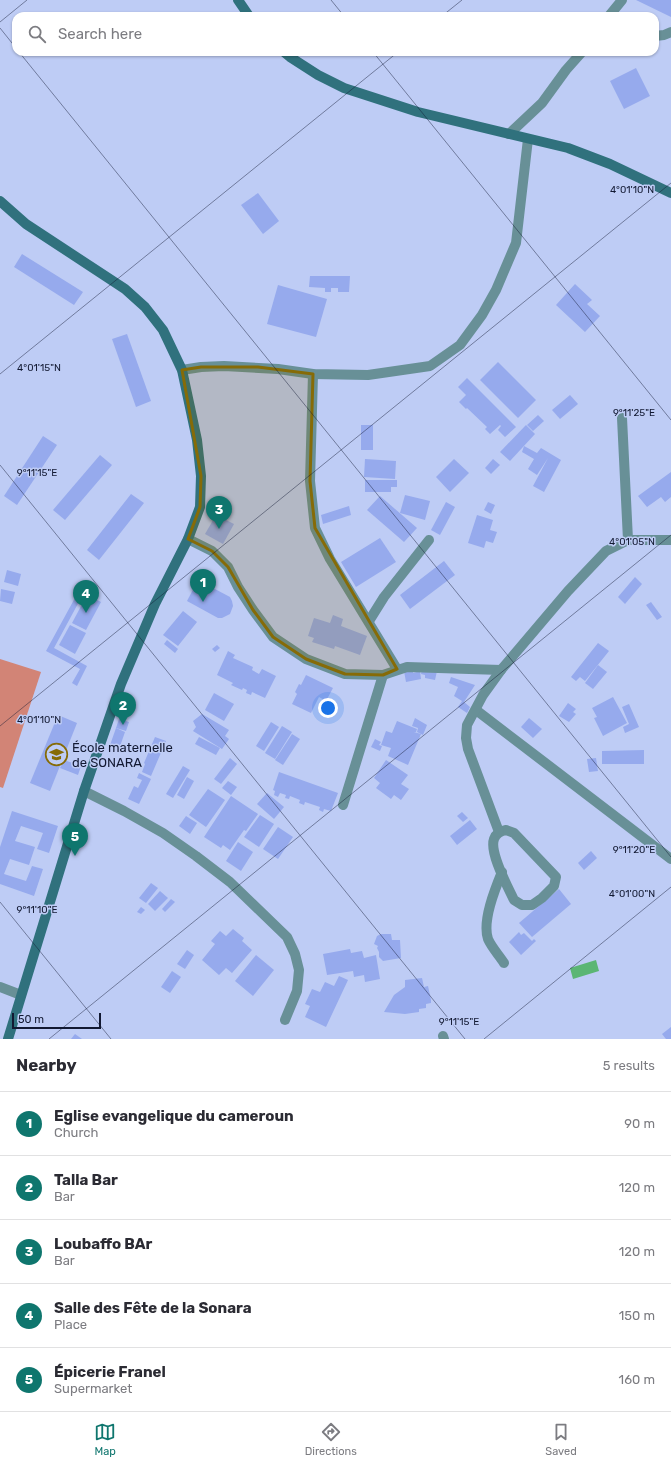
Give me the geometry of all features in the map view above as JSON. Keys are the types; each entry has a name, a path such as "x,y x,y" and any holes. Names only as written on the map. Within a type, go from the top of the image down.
{"street":[{"path":"238,0 246,12"},
{"path":"612,12 622,0"},
{"path":"659,36 671,32"},
{"path":"289,56 318,75 344,88 418,112 528,139 544,141 588,154 671,193"},
{"path":"509,134 542,103 566,70 578,56"},
{"path":"182,370 224,366 265,368 313,374 368,375 430,366 460,345 482,314 496,290 516,243 528,139"},
{"path":"0,201 26,224 125,289 145,307 163,330 182,370 197,440 201,476 200,507 188,539 155,604 121,684 84,791 8,1039"},
{"path":"313,374 310,481 315,528 330,559 397,669"},
{"path":"622,418 628,540"},
{"path":"188,539 212,551 228,567 238,587 273,637 306,659 345,674 383,675 407,666 501,670"},
{"path":"369,621 384,597 429,540"},
{"path":"499,832 468,749 466,738 467,726 483,695 501,670 568,591 606,551 628,540 671,540"},
{"path":"343,805 383,675"},
{"path":"476,710 671,859"},
{"path":"84,791 163,833 196,856 230,882 287,937 295,954 299,970 297,990 285,1020"},
{"path":"506,830 514,833 556,877 554,886 542,898 532,905 522,905 514,900 502,872 494,850 494,839 499,832 506,830"},
{"path":"502,872 494,890 487,927 488,938 504,963"},
{"path":"0,987 21,995"}],"highlighted area":[{"path":"201,367 258,367 313,374 310,481 315,528 397,669 383,675 345,674 306,659 273,637 253,610 228,567 212,551 188,539 200,507 201,476 182,370"}],"shaded area":[{"path":"0,659 41,672 3,788 0,787"},
{"path":"596,960 599,971 573,979 570,968"}],"building":[{"path":"636,0 671,0 671,17"},
{"path":"636,68 650,96 624,109 610,81"},
{"path":"258,193 279,221 263,234 241,205"},
{"path":"22,254 83,292 74,305 14,267"},
{"path":"310,276 350,276 349,292 338,292 338,288 331,288 331,292 325,292 325,288 309,287"},
{"path":"575,284 592,300 587,304 600,316 585,332 556,305"},
{"path":"278,285 327,299 316,337 267,324"},
{"path":"127,334 151,401 136,407 112,339"},
{"path":"498,362 536,400 518,418 480,380"},
{"path":"467,378 516,427 505,437 498,430 501,426 500,425 490,434 485,429 487,427 459,402 466,395 458,387"},
{"path":"570,395 578,404 560,419 552,410"},
{"path":"538,415 544,421 533,431 527,425"},
{"path":"361,425 373,425 373,450 361,450"},
{"path":"526,425 535,434 510,461 500,452"},
{"path":"43,436 57,445 17,505 4,496"},
{"path":"524,446 537,453 541,448 561,460 544,492 533,486 548,458 537,475 528,469 534,459 522,452"},
{"path":"100,455 112,465 65,520 53,510"},
{"path":"365,459 396,461 395,479 364,477"},
{"path":"454,459 469,473 450,492 436,477"},
{"path":"493,459 500,465 491,474 485,468"},
{"path":"671,472 671,497 665,502 661,497 647,507 638,496"},
{"path":"365,480 397,480 397,487 391,487 391,492 365,492"},
{"path":"131,494 144,503 99,560 87,550"},
{"path":"405,495 430,501 425,520 400,513"},
{"path":"380,496 417,528 404,542 367,510"},
{"path":"446,502 455,507 440,535 431,530"},
{"path":"488,502 495,505 491,514 484,510"},
{"path":"349,506 351,515 323,524 321,515"},
{"path":"216,515 234,524 223,544 205,534"},
{"path":"477,515 493,520 490,530 497,532 493,543 486,541 484,548 468,543"},
{"path":"380,538 396,562 356,587 341,562"},
{"path":"444,561 455,575 410,609 400,595"},
{"path":"7,570 21,574 18,586 4,582"},
{"path":"635,577 642,584 625,604 618,597"},
{"path":"198,580 230,597 233,606 230,614 222,618 218,618 187,601"},
{"path":"82,585 87,587 54,648 87,666 77,686 72,683 80,669 46,651"},
{"path":"1,589 15,592 12,604 0,601"},
{"path":"87,595 101,602 86,630 72,623"},
{"path":"651,602 662,617 657,620 646,605"},
{"path":"183,611 197,622 178,646 163,635"},
{"path":"333,615 343,619 341,626 367,636 360,655 335,646 334,649 312,642 314,638 308,636 314,618 330,623"},
{"path":"70,625 86,633 75,654 59,645"},
{"path":"167,640 178,649 175,653 164,644"},
{"path":"598,643 609,651 585,681 580,677 576,681 571,677"},
{"path":"217,645 220,648 215,652 212,649"},
{"path":"228,651 235,655 233,658 253,667 252,670 259,674 262,669 276,676 265,698 252,692 251,695 246,693 247,690 243,688 242,690 231,685 233,683 217,675"},
{"path":"598,665 607,672 593,689 585,683"},
{"path":"413,669 413,673 420,671 421,679 406,682 404,671"},
{"path":"422,670 437,671 435,680 425,678 425,675 421,674"},
{"path":"306,675 333,688 326,701 319,697 311,713 292,704 297,694 295,692 299,684 301,685"},
{"path":"451,677 475,685 464,702 470,707 467,713 458,707 462,701 454,696 458,687 449,683"},
{"path":"214,693 234,704 224,721 205,710"},
{"path":"613,697 627,723 603,736 594,718 597,717 592,708"},
{"path":"568,703 576,709 573,712 576,714 569,722 559,716"},
{"path":"629,704 639,727 625,733 623,727 629,724 622,707"},
{"path":"202,714 229,730 225,736 229,739 222,749 193,731 196,727 193,721"},
{"path":"58,715 77,723 50,791 30,783"},
{"path":"415,718 427,725 423,735 417,732 418,728 412,726"},
{"path":"529,718 542,729 533,738 521,727"},
{"path":"119,719 129,722 126,731 116,728"},
{"path":"397,721 417,729 416,732 414,732 421,734 408,765 388,756 391,748 381,745 386,731 392,733"},
{"path":"271,722 279,727 264,751 256,746"},
{"path":"282,726 292,732 275,759 265,753"},
{"path":"116,728 125,732 118,752 109,748"},
{"path":"292,734 300,739 283,765 275,760"},
{"path":"155,737 166,741 151,776 142,772 144,763"},
{"path":"199,737 220,748 216,755 195,744"},
{"path":"375,739 381,742 379,745 382,746 380,751 371,747"},
{"path":"644,750 644,764 602,764 602,751"},
{"path":"230,758 237,764 221,784 214,779"},
{"path":"596,758 598,771 589,772 587,759"},
{"path":"64,760 81,766 78,775 60,768"},
{"path":"386,760 408,775 401,784 409,789 401,800 394,795 391,799 376,788 380,783 374,778"},
{"path":"183,766 190,770 173,798 166,794"},
{"path":"279,772 338,793 331,811 324,809 323,812 319,810 320,807 305,802 304,805 299,803 300,800 290,796 289,799 285,798 286,795 280,793 278,797 274,795 275,791 273,790"},
{"path":"139,773 151,779 139,804 128,799 134,786 138,788 142,780 137,778"},
{"path":"187,777 194,781 184,799 177,795"},
{"path":"228,781 237,787 231,795 222,788"},
{"path":"208,789 225,800 206,827 189,815"},
{"path":"267,793 284,807 274,819 257,804"},
{"path":"231,796 258,814 246,831 244,830 230,850 223,845 221,848 204,837"},
{"path":"12,811 58,826 49,853 37,849 43,833 21,826 15,841 35,847 29,865 10,859 4,874 26,881 32,866 43,869 34,896 0,884 0,847"},
{"path":"462,812 468,818 463,822 457,816"},
{"path":"260,815 274,824 259,847 244,837"},
{"path":"186,816 197,823 190,834 179,826"},
{"path":"470,820 477,829 457,845 450,836"},
{"path":"278,827 293,837 278,859 263,849"},
{"path":"238,842 253,852 241,871 226,861"},
{"path":"591,851 597,858 584,870 578,863"},
{"path":"151,883 158,888 146,903 139,898"},
{"path":"559,889 571,904 532,937 519,923"},
{"path":"160,891 168,898 155,911 148,904"},
{"path":"171,899 175,902 165,912 162,909"},
{"path":"141,907 145,910 141,914 137,912"},
{"path":"233,929 244,938 242,941 252,950 232,973 226,968 219,975 202,960 215,944 211,941 220,931 226,936"},
{"path":"519,932 521,935 524,933 532,941 534,939 536,941 521,955 509,942"},
{"path":"381,934 391,934 392,940 400,940 401,958 383,961 379,957 378,946 374,944 377,936"},
{"path":"350,949 351,953 362,951 364,958 376,955 380,979 365,982 364,975 354,977 353,971 327,975 323,954"},
{"path":"187,950 194,955 185,969 177,964"},
{"path":"256,955 274,970 253,996 235,981"},
{"path":"172,971 181,977 170,993 161,987"},
{"path":"339,976 348,980 326,1027 305,1017 310,1006 305,1004 312,989 320,992 325,982 334,986"},
{"path":"422,978 424,987 428,986 431,1000 431,1003 426,1004 426,1008 419,1009 419,1012 405,1014 384,1012 394,995 405,987 405,980"},
{"path":"671,1027 671,1039 666,1039 662,1034"},
{"path":"75,1034 82,1039 71,1039"}],"place":[{"name":"Loubaffo BAr","path":"219,529"},
{"name":"Eglise evangelique du cameroun","path":"203,602"},
{"name":"Salle des Fête de la Sonara","path":"86,613"},
{"name":"Talla Bar","path":"123,725"},
{"name":"École maternelle de SONARA","path":"56,754"},
{"name":"Épicerie Franel","path":"75,856"}]}
